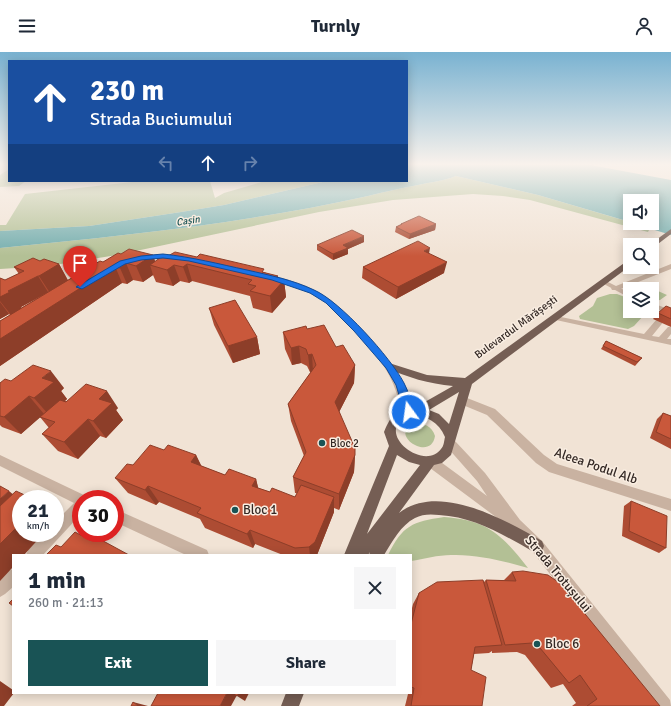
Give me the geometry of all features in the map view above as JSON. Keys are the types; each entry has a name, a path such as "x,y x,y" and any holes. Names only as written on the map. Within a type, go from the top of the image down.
{"main road":[{"path":"659,240 671,231"},
{"name":"Bulevardul Mărășești","path":"413,412 467,382 623,268"},
{"path":"389,366 423,379 436,382 467,382 451,441 445,454 436,460 430,461 415,459 407,456 395,446 390,432 392,425 402,415 413,412 431,414 442,422 449,432 451,441"},
{"path":"351,554 381,476 395,446"},
{"path":"360,554 430,461"},
{"path":"377,554 393,529 404,517 412,512 426,508 452,508 477,514 537,546"},
{"path":"290,706 295,694"}],"street":[{"path":"129,260 159,256 184,258"},
{"path":"615,288 671,266"},
{"path":"267,277 295,285 320,295 357,329 389,366 400,384 413,412"},
{"name":"Aleea Podul Alb","path":"462,400 491,412 540,459 552,468 671,505"},
{"name":"Strada Trotușului","path":"451,441 490,488 515,525 537,546 664,706"},
{"path":"0,460 72,496"},
{"path":"430,461 515,525"},
{"path":"64,522 72,514"},
{"path":"124,519 200,554"},
{"path":"34,554 45,542"},
{"path":"0,589 12,577"}],"lane":[{"path":"604,282 623,292"},
{"path":"646,337 669,312 659,308"},
{"path":"556,318 671,342"},
{"path":"661,340 671,329"}],"green space":[{"path":"25,195 214,195 215,198 221,195 269,195 224,205 89,226 0,231 0,225 6,225"},
{"path":"375,195 466,195 393,200 319,212 117,255 48,266 0,269 0,248 185,228 277,214"},
{"path":"481,195 536,195 623,220 623,225 530,200"},
{"path":"659,291 667,295 659,300"},
{"path":"610,294 617,294 623,296 623,318 641,318 634,326 628,329 580,319 579,316 593,306 597,298"},
{"path":"414,423 424,424 430,427 435,436 432,444 426,447 419,447 408,439 405,433 407,428"},
{"path":"444,517 472,522 483,526 502,538 528,568 480,557 461,555 436,556 412,561 412,554 388,554 393,545 404,531 416,523"}],"water":[{"name":"Cașin","path":"269,195 375,195 277,214 185,228 0,248 0,231 89,226 224,205"},
{"path":"536,195 623,195 623,220 538,195"},
{"path":"659,195 671,195 671,235 655,230 659,230"}],"building":[{"path":"419,216 436,224 410,234 396,227 401,224"},
{"path":"352,230 364,236 343,245 348,248 333,254 317,245"},
{"path":"418,241 430,248 424,251 447,262 398,287 363,267"},
{"path":"129,249 153,255 136,266 126,263 120,268 115,266 0,339 0,321 100,261 103,262 118,253 121,254"},
{"path":"175,252 197,257 200,254 264,269 262,272 278,276 275,278 284,280 270,296 250,291 256,286 248,284 252,280 187,264 183,267 174,265 167,270 150,265 164,255 168,256"},
{"path":"33,258 40,261 44,259 59,264 39,276 8,291 10,292 0,297 0,278 5,280 24,271 14,267"},
{"path":"235,300 257,337 228,346 209,308"},
{"path":"666,306 671,308 671,319 659,313"},
{"name":"Bloc 2","path":"324,325 336,347 343,345 355,365 335,402 355,448 355,455 339,494 293,477 306,452 288,404 316,365 312,354 308,355 306,349 299,346 291,348 283,332 306,326 307,329"},
{"path":"606,341 642,358 637,362 603,346"},
{"path":"33,365 51,371 42,378 54,382 34,398 29,396 4,417 0,416 0,383 5,379 11,381"},
{"path":"86,384 107,391 99,399 112,403 93,421 88,419 64,442 42,434 55,422 40,417 60,400 66,402"},
{"path":"663,413 671,416 671,439 656,432"},
{"name":"Bloc 1","path":"150,445 164,450 168,445 196,455 191,462 225,475 229,469 256,479 252,486 270,492 272,488 295,497 301,485 334,497 315,542 309,547 295,548 250,530 247,534 197,513 201,508 148,486 145,490 115,478 127,464 133,465"},
{"path":"0,486 9,491 0,499"},
{"path":"12,495 12,532 0,544 0,506"},
{"path":"631,501 667,516 666,548 629,531"},
{"path":"72,535 72,542 105,542 127,554 47,554 56,545 61,547"},
{"path":"523,571 548,575 558,582 660,706 587,706 597,699 580,675 569,683 540,648 532,643 505,645 486,580 516,581 512,572"},
{"path":"483,580 502,645 475,647 471,670 486,677 482,706 411,706 414,688 412,687 412,620 419,593 437,582"},
{"path":"157,694 226,694 220,706 151,706"},
{"path":"133,702 138,706 131,706"}],"place":[{"name":"Bloc 2","path":"322,443"},
{"name":"Bloc 1","path":"235,510"},
{"name":"Bloc 6","path":"537,644"}],"route":[{"path":"80,287 117,265 129,260 163,256 189,259 274,279 312,291 320,295 370,341 389,366 400,384 409,412"}]}
